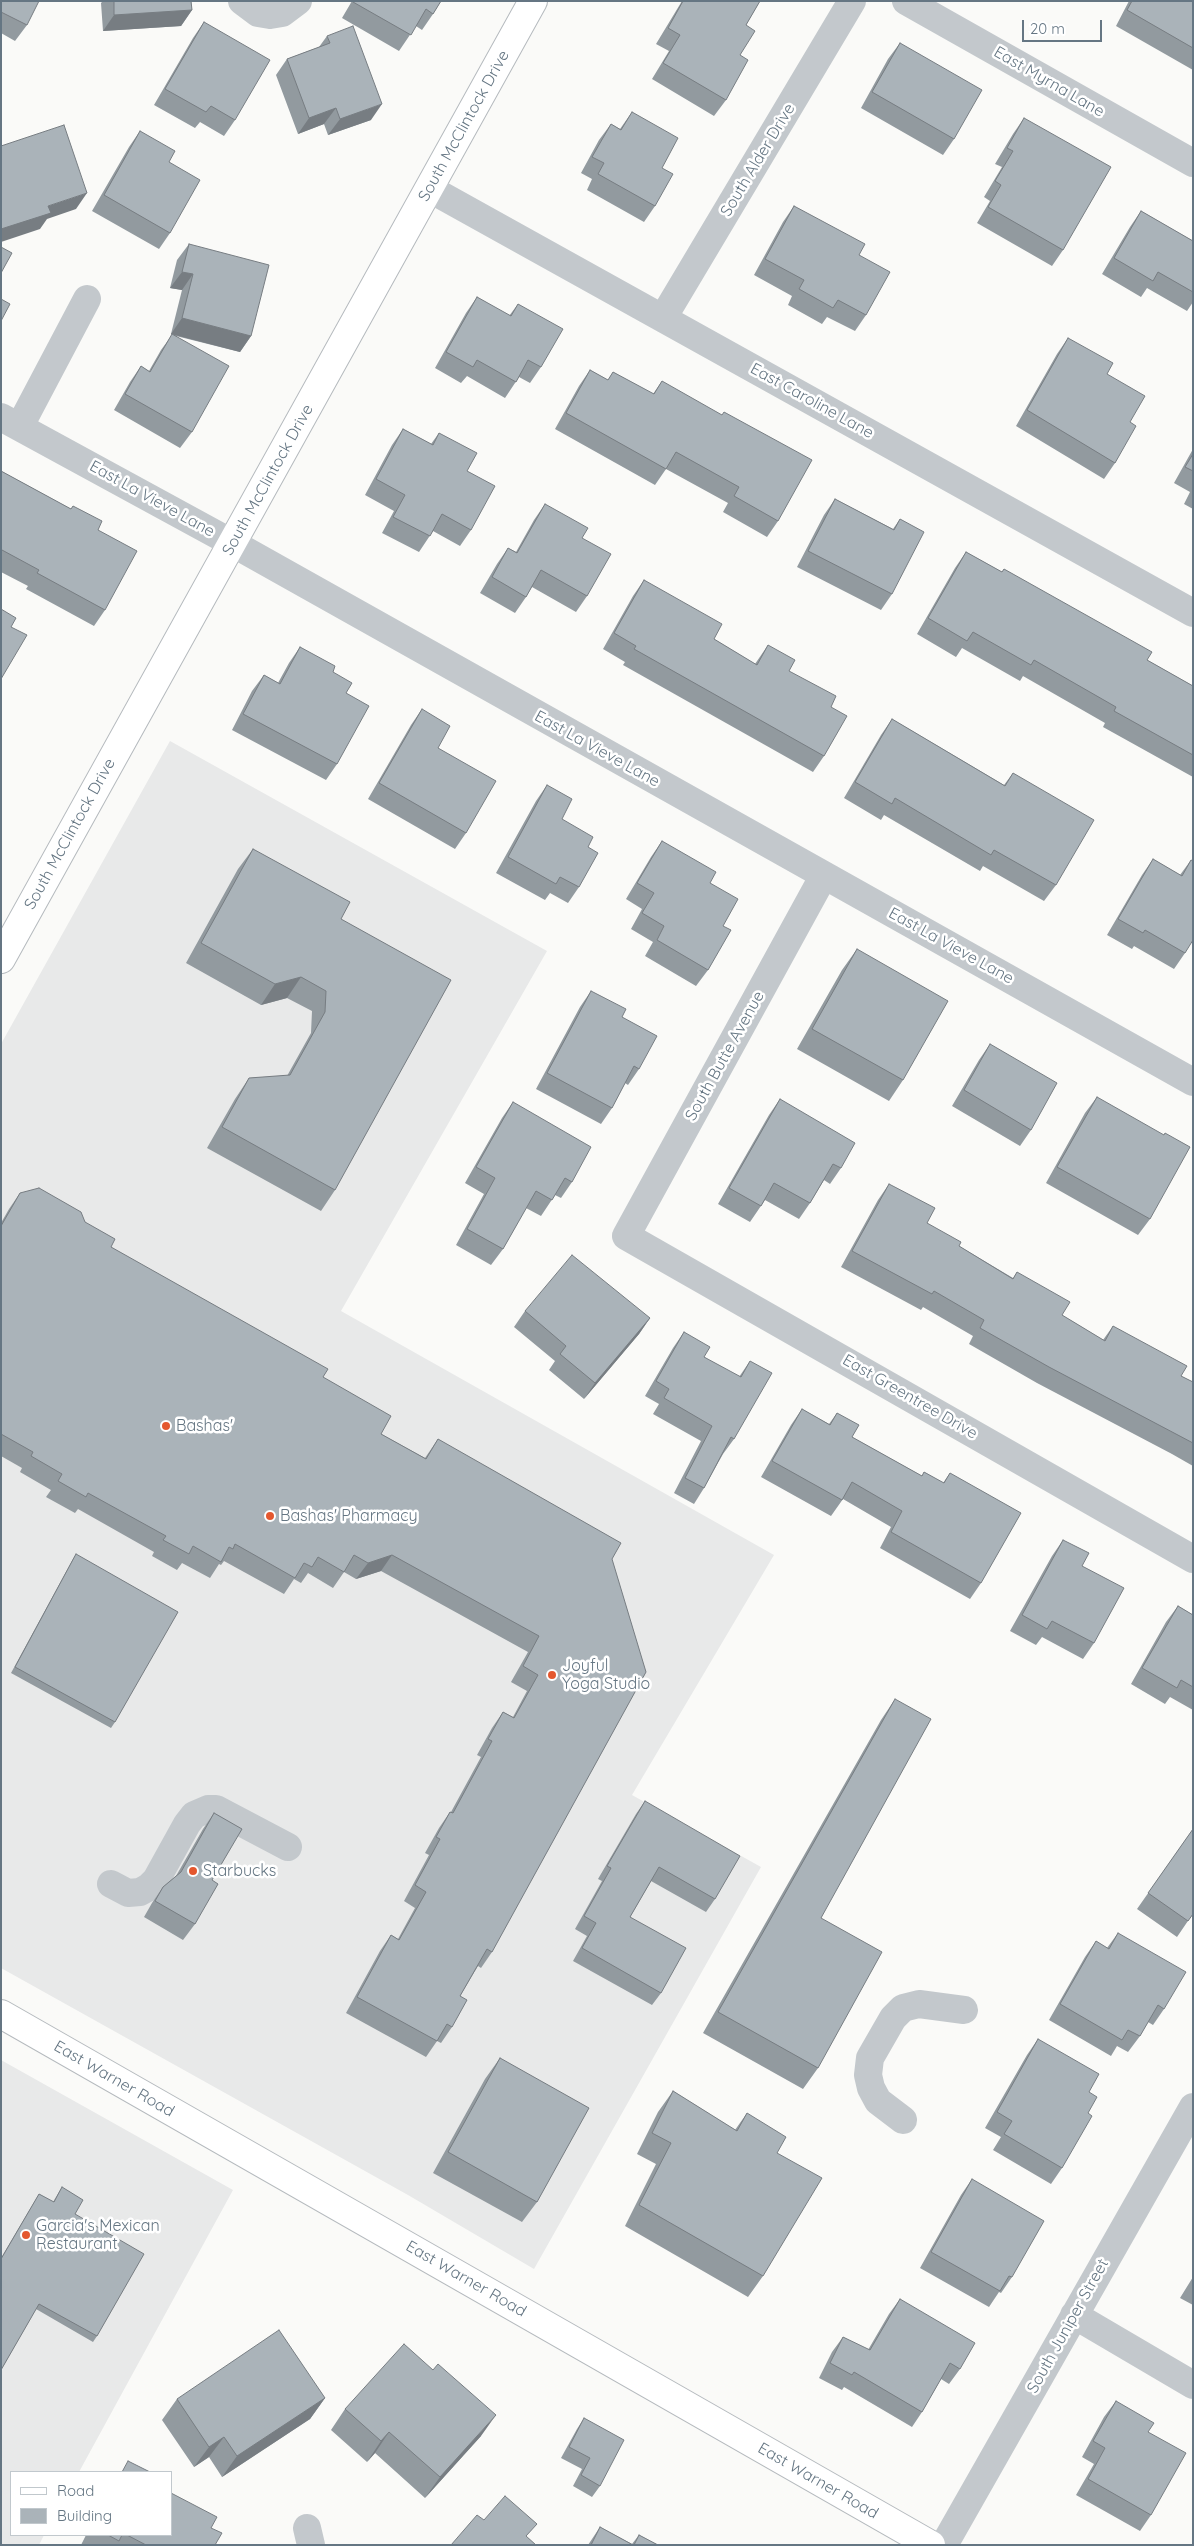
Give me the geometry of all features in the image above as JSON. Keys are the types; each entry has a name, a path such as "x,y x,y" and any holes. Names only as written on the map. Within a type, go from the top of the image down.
{"main road":[{"name":"South McClintock Drive","path":"1,959 533,1"},
{"name":"East Warner Road","path":"1,2014 931,2545"}],"street":[{"path":"242,1 258,13 270,15 282,13 298,1"},
{"name":"South Alder Drive","path":"663,318 852,1"},
{"name":"East Myrna Lane","path":"906,1 1193,164"},
{"name":"East Caroline Lane","path":"430,189 1193,613"},
{"path":"11,421 87,299"},
{"name":"East La Vieve Lane","path":"11,421 1193,1082"},
{"name":"South Butte Avenue","path":"626,1236 824,876"},
{"name":"East Greentree Drive","path":"626,1236 1193,1559"},
{"path":"111,1884 128,1893 140,1892 149,1887 156,1880 187,1824 194,1815 208,1809 216,1809 288,1847"},
{"path":"904,2120 878,2101 870,2088 868,2075 870,2058 893,2018 903,2008 919,2004 964,2010"},
{"name":"South Juniper Street","path":"944,2545 1193,2107"},
{"path":"1074,2315 1193,2385"}],"shaded area":[{"path":"170,741 547,951 341,1311 774,1555 632,1795 761,1867 534,2269 408,2195 1,1968 1,1044"},
{"path":"1,2060 233,2190 80,2471 10,2471 10,2536 44,2536 39,2545 1,2545"}],"building":[{"path":"1,1 39,1 27,25 1,12"},
{"path":"114,1 191,1 192,10 114,15"},
{"path":"354,1 441,1 433,14 426,9 411,35"},
{"path":"683,1 760,1 746,25 755,31 740,55 748,60 726,100 663,63 680,35 668,28"},
{"path":"1132,1 1193,1 1193,48 1127,10"},
{"path":"204,22 270,60 235,120 211,106 206,112 165,89"},
{"path":"353,26 382,104 340,119 336,108 309,118 287,59 330,43 327,36"},
{"path":"900,43 982,90 954,139 872,92"},
{"path":"632,112 678,138 662,168 673,174 655,206 598,174 604,163 592,157 611,124 621,130"},
{"path":"1024,118 1111,167 1063,250 988,207 1001,185 995,181 1013,151 1007,148"},
{"path":"64,125 87,193 48,206 51,213 1,229 1,146"},
{"path":"140,131 175,151 169,162 200,180 170,233 104,195"},
{"path":"794,206 865,244 859,255 890,272 866,315 838,300 833,308 799,289 804,280 765,259"},
{"path":"1141,211 1193,241 1193,292 1158,272 1153,281 1114,258"},
{"path":"189,244 269,265 251,336 182,318 193,274 182,272"},
{"path":"1,247 12,253 1,273"},
{"path":"477,297 511,316 518,304 563,329 541,367 528,360 516,382 477,360 473,367 446,352"},
{"path":"1,299 10,304 1,321"},
{"path":"172,334 229,366 192,432 125,394 141,366 150,372"},
{"path":"1068,338 1113,363 1107,374 1145,396 1130,422 1136,426 1115,463 1027,410"},
{"path":"590,370 608,380 613,372 654,394 662,381 722,415 724,412 812,460 778,521 734,496 739,487 676,452 666,469 566,413"},
{"path":"403,429 433,445 439,433 477,453 467,471 495,486 471,530 442,514 430,536 393,517 405,495 376,479"},
{"path":"1193,454 1193,471 1185,467"},
{"path":"1,471 71,509 73,506 102,521 98,530 137,551 105,610 37,573 39,570 2,550 1,552"},
{"path":"835,499 894,530 900,519 924,532 892,594 808,551"},
{"path":"545,504 588,528 582,538 611,554 587,596 541,570 526,597 492,577 508,548 517,553"},
{"path":"966,552 1002,572 1004,569 1152,652 1147,660 1193,686 1193,755 1114,711 1116,707 1034,660 1031,665 973,632 967,641 928,618"},
{"path":"644,580 722,624 714,639 757,665 768,645 795,660 789,671 836,696 831,707 847,716 824,756 634,649 636,646 614,633"},
{"path":"1,609 16,618 11,627 27,635 1,679"},
{"path":"300,647 335,666 333,672 352,683 346,693 369,706 337,764 243,714 264,675 280,684"},
{"path":"422,709 450,726 438,748 496,781 466,833 379,783"},
{"path":"892,719 1005,786 1013,773 1094,820 1056,885 994,850 991,855 895,798 892,804 855,782"},
{"path":"547,785 572,799 562,819 593,837 588,847 598,853 579,887 560,877 556,884 508,857"},
{"path":"662,841 716,872 710,883 738,899 723,926 731,930 708,970 657,940 664,926 642,913 654,893 637,883"},
{"path":"253,849 350,902 341,919 451,980 335,1190 222,1127 249,1078 290,1075 325,1012 326,991 301,977 275,984 201,943"},
{"path":"1153,859 1182,876 1191,860 1193,861 1193,940 1185,953 1145,930 1143,933 1118,919"},
{"path":"857,949 948,1001 903,1080 812,1029"},
{"path":"591,991 626,1009 622,1017 657,1036 639,1069 634,1066 612,1108 547,1073"},
{"path":"990,1044 1057,1083 1031,1130 964,1090"},
{"path":"1097,1097 1164,1135 1165,1133 1190,1147 1150,1219 1057,1167"},
{"path":"780,1099 855,1143 841,1168 833,1164 810,1203 774,1183 761,1206 729,1188"},
{"path":"513,1102 591,1147 572,1182 565,1178 552,1200 536,1191 503,1249 467,1229 495,1178 476,1167"},
{"path":"889,1184 935,1208 927,1223 961,1242 959,1246 1013,1279 1017,1272 1070,1302 1062,1315 1105,1341 1113,1326 1187,1366 1181,1376 1193,1382 1193,1443 1049,1367 980,1328 984,1320 934,1291 932,1294 852,1251"},
{"path":"39,1188 81,1212 85,1222 115,1239 111,1247 328,1369 323,1377 391,1416 381,1434 426,1459 438,1439 621,1543 612,1559 646,1672 492,1952 487,1949 460,1996 467,2000 452,2027 447,2024 437,2041 357,1997 391,1935 399,1940 426,1892 415,1885 440,1839 436,1837 450,1812 453,1813 492,1741 488,1739 503,1712 514,1718 538,1675 523,1666 539,1636 392,1555 368,1563 354,1555 344,1572 318,1557 312,1567 304,1563 295,1578 235,1544 233,1549 229,1547 221,1562 193,1546 189,1554 163,1540 166,1536 88,1493 86,1497 58,1481 62,1474 31,1456 33,1452 1,1434 1,1226 20,1193"},
{"path":"572,1255 650,1318 595,1383 560,1354 566,1346 525,1311"},
{"path":"684,1332 710,1347 704,1357 741,1377 750,1361 772,1373 734,1439 731,1437 704,1488 685,1478 712,1426 664,1398 669,1389 656,1381"},
{"path":"802,1409 830,1425 837,1413 859,1425 852,1437 922,1476 924,1472 944,1483 950,1473 1021,1513 981,1583 891,1532 902,1511 852,1482 842,1500 772,1461"},
{"path":"1063,1540 1089,1553 1082,1566 1124,1588 1094,1643 1052,1621 1047,1629 1022,1615"},
{"path":"76,1554 178,1612 115,1722 15,1667"},
{"path":"1178,1606 1193,1615 1193,1687 1181,1680 1177,1688 1142,1668"},
{"path":"895,1699 931,1719 821,1918 882,1952 818,2068 718,2012"},
{"path":"645,1801 740,1856 715,1899 659,1867 630,1917 686,1948 661,1993 582,1948 596,1923 584,1916 611,1868 607,1866"},
{"name":"Starbucks","path":"214,1813 242,1829 212,1880 218,1884 195,1924 155,1901 163,1887 181,1872"},
{"path":"1193,1829 1193,1914 1188,1921 1148,1893"},
{"path":"1118,1933 1186,1972 1164,2009 1158,2005 1140,2036 1128,2030 1122,2040 1060,2004 1096,1941 1109,1949"},
{"path":"1038,2039 1099,2074 1089,2092 1097,2097 1088,2113 1092,2116 1062,2168 1004,2134 1012,2121 997,2112"},
{"path":"500,2058 589,2108 537,2202 448,2152"},
{"path":"673,2091 737,2131 747,2113 786,2137 777,2153 822,2178 763,2276 639,2205 671,2143 652,2133"},
{"path":"972,2179 1044,2221 1012,2277 1009,2276 1000,2291 931,2252"},
{"path":"62,2187 83,2200 75,2214 144,2254 97,2336 39,2304 1,2370 1,2259 39,2194 54,2202"},
{"path":"900,2299 975,2343 960,2369 950,2363 922,2412 854,2372 852,2375 830,2363 843,2337 870,2350"},
{"path":"279,2330 325,2398 237,2456 224,2437 209,2447 177,2399"},
{"path":"404,2344 433,2370 438,2364 496,2415 440,2477 389,2432 381,2441 345,2409"},
{"path":"1116,2401 1154,2423 1148,2432 1186,2453 1151,2515 1088,2479 1105,2448 1093,2441"},
{"path":"584,2418 624,2440 600,2486 581,2475 590,2458 569,2447"},
{"path":"128,2461 148,2471 123,2471"},
{"path":"172,2494 217,2517 211,2528 222,2533 215,2545 146,2545 129,2536 172,2536"},
{"path":"505,2496 537,2524 526,2536 536,2545 451,2545 477,2515 484,2520"},
{"path":"600,2527 633,2545 591,2545"},
{"path":"639,2535 658,2545 634,2545"},
{"path":"110,2536 122,2536 119,2541"}],"place":[{"name":"Bashas'","path":"166,1426"},
{"name":"Bashas' Pharmacy","path":"270,1516"},
{"name":"Joyful Yoga Studio","path":"552,1675"},
{"name":"Starbucks","path":"193,1871"},
{"name":"Garcia's Mexican Restaurant","path":"26,2235"}]}
